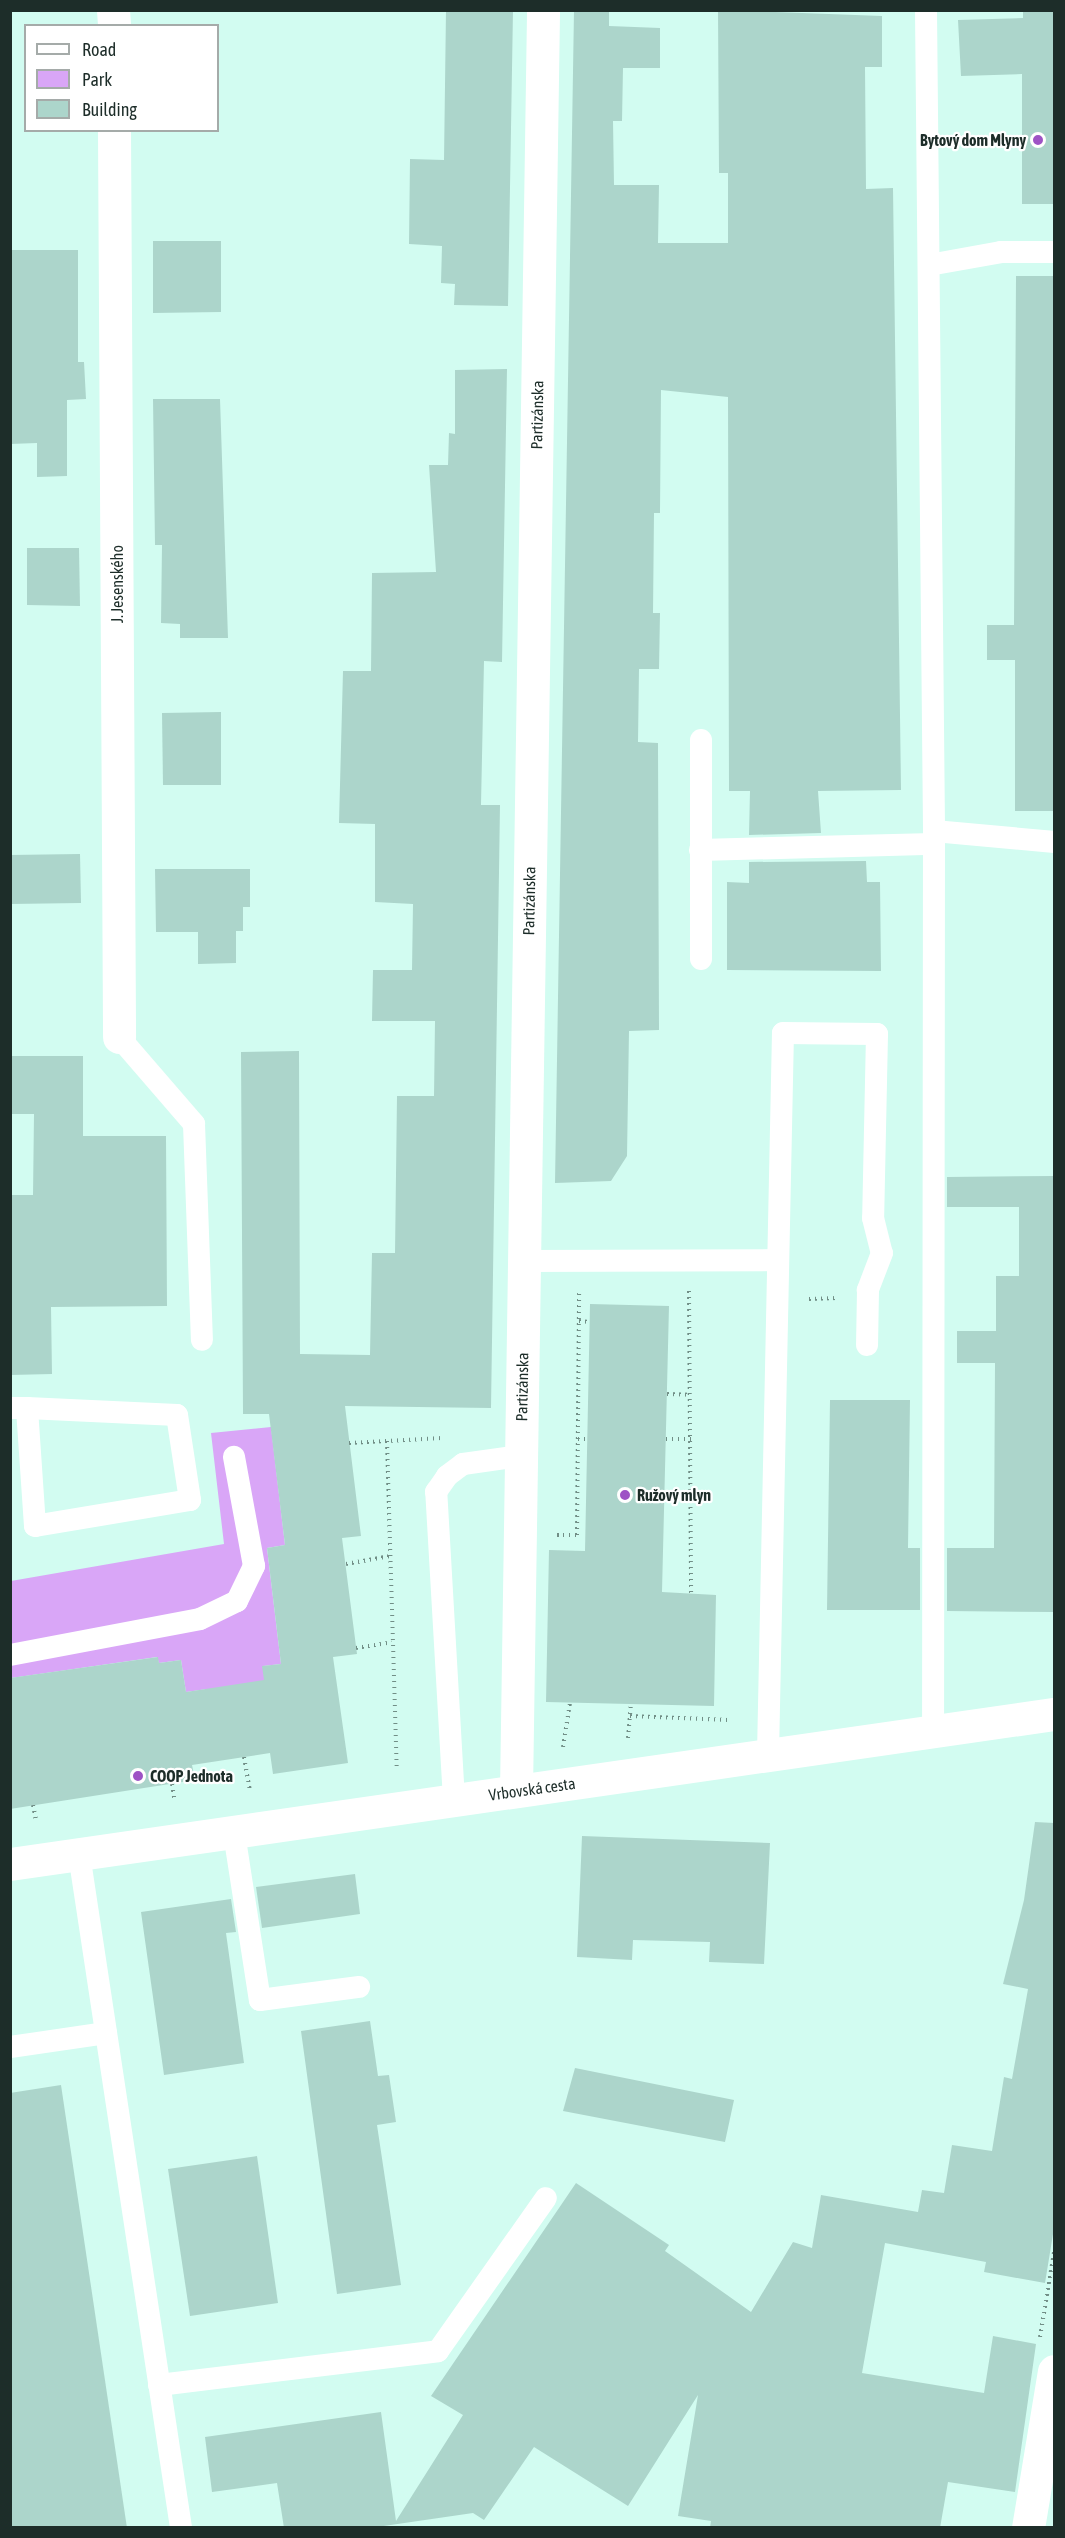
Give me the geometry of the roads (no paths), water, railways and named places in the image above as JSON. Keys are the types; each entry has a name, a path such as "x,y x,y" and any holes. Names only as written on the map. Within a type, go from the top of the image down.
{"street":[{"name":"Partizánska","path":"516,1791 543,10"},
{"name":"J. Jesenského","path":"114,132 119,1036"},
{"name":"Vrbovská cesta","path":"10,1864 1054,1714"},
{"path":"1028,2528 1054,2371"}],"lane":[{"path":"926,10 934,838 933,1731"},
{"path":"928,265 1001,252 1054,252"},
{"path":"701,740 701,959"},
{"path":"700,850 934,838 1054,842"},
{"path":"768,1754 783,1033 877,1034 873,1218 882,1253 868,1297 867,1345"},
{"path":"119,1036 194,1124 202,1340"},
{"path":"524,1261 778,1260"},
{"path":"19,1408 177,1415 190,1500 35,1526 19,1408"},
{"path":"454,1800 436,1492 447,1476 463,1464 521,1456"},
{"path":"10,1655 200,1619 237,1602 254,1566 234,1457"},
{"path":"234,1833 260,2000 359,1987"},
{"path":"79,1854 181,2528"},
{"path":"10,2047 106,2033"},
{"path":"159,2385 438,2351 546,2198"}],"place":[{"name":"Bytový dom Mlyny","path":"1038,140"},
{"name":"Ružový mlyn","path":"625,1495"},
{"name":"COOP Jednota","path":"138,1776"}]}
